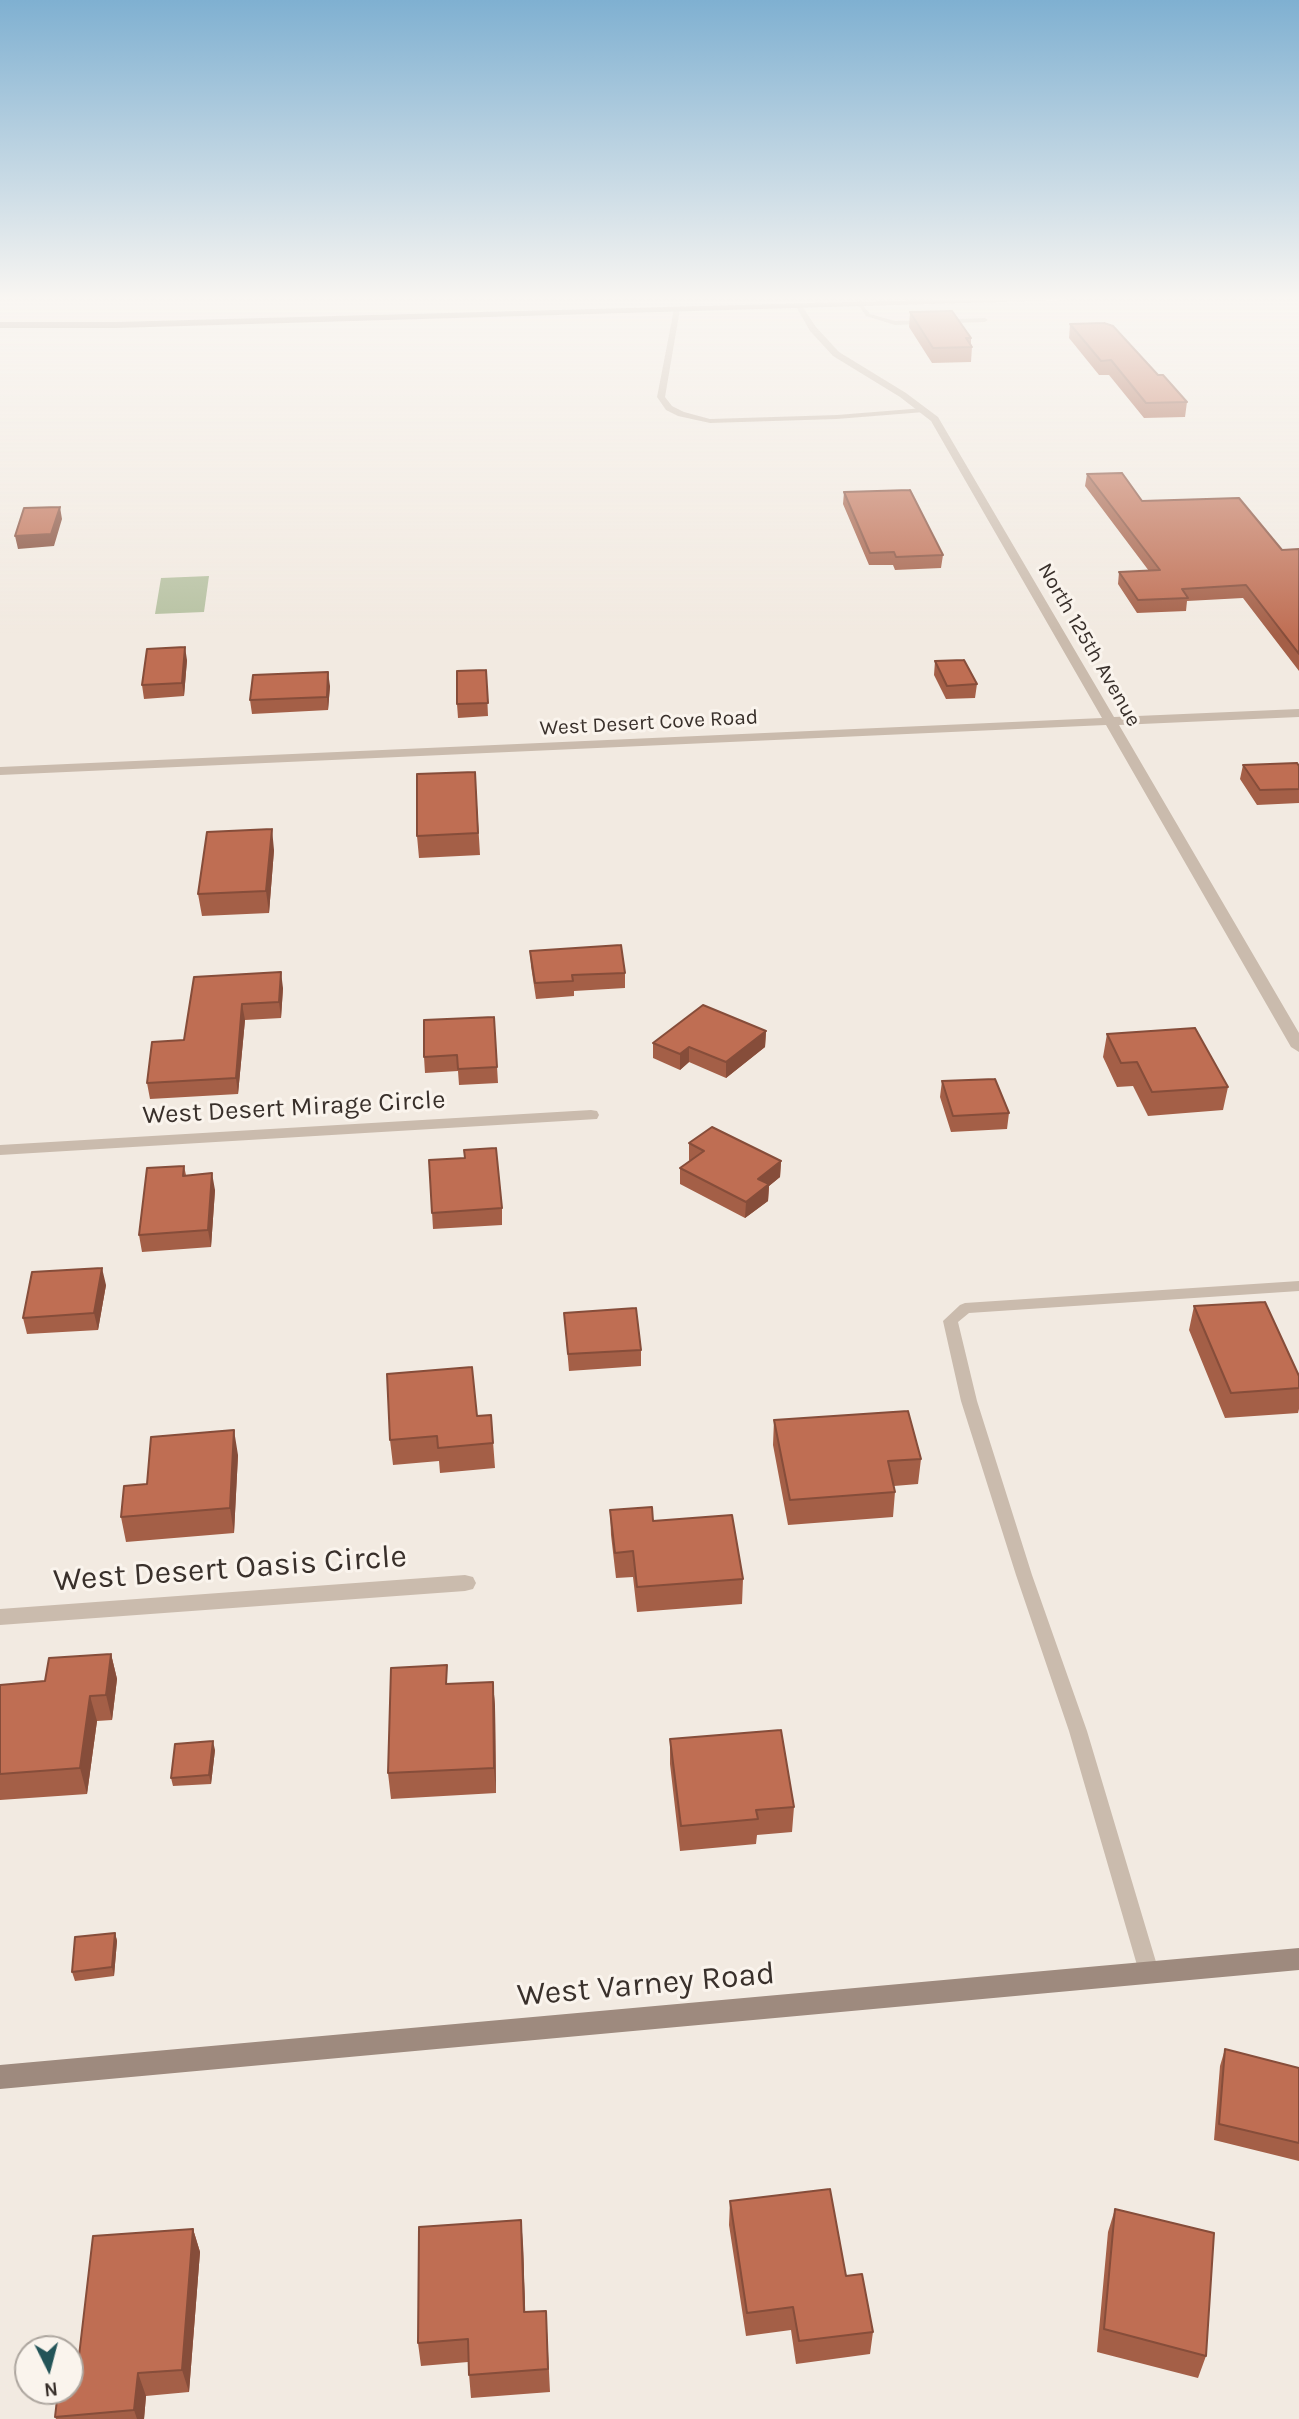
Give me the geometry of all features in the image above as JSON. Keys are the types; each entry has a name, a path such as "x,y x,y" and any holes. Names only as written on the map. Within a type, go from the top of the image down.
{"main road":[{"name":"West Varney Road","path":"0,2077 1299,1959"}],"street":[{"name":"North 125th Avenue","path":"925,411 935,419 1299,1047"},
{"name":"West Desert Cove Road","path":"0,771 1299,713"},
{"name":"West Desert Mirage Circle","path":"0,1150 591,1115"},
{"name":"West Desert Oasis Circle","path":"0,1617 466,1583"}],"lane":[{"path":"674,411 710,421 849,417 915,411"},
{"path":"1149,1972 1078,1731 1024,1575 969,1401 950,1321 965,1308 1299,1286"}],"green space":[{"path":"209,576 204,612 155,614 161,578"}],"building":[{"path":"1122,473 1142,501 1239,498 1282,550 1299,549 1299,654 1246,585 1182,589 1188,598 1138,600 1119,572 1160,570 1087,474"},
{"path":"910,490 943,555 896,557 894,552 870,553 844,492"},
{"path":"60,507 51,534 15,536 24,508"},
{"path":"185,647 182,683 142,685 147,649"},
{"path":"964,660 977,684 947,686 935,661"},
{"path":"486,670 488,703 457,704 457,671"},
{"path":"328,672 327,697 250,700 253,675"},
{"path":"1297,763 1299,789 1260,790 1243,765"},
{"path":"475,772 478,833 417,836 417,774"},
{"path":"272,829 266,891 198,894 207,832"},
{"path":"621,945 625,973 572,975 573,981 535,983 530,951"},
{"path":"281,972 279,1002 242,1004 236,1078 147,1083 152,1042 184,1040 194,977"},
{"path":"703,1005 766,1031 726,1062 689,1047 680,1054 653,1043"},
{"path":"494,1017 497,1067 458,1069 457,1055 424,1057 424,1020"},
{"path":"1195,1028 1228,1087 1152,1092 1137,1062 1121,1063 1107,1034"},
{"path":"995,1079 1009,1113 953,1116 942,1081"},
{"path":"712,1127 781,1161 758,1179 769,1184 746,1202 680,1168 704,1151 689,1143"},
{"path":"496,1148 502,1208 432,1213 429,1160 465,1158 464,1150"},
{"path":"184,1166 183,1176 212,1173 208,1230 139,1235 147,1168"},
{"path":"102,1268 94,1313 23,1318 32,1272"},
{"path":"1265,1302 1299,1376 1299,1388 1231,1393 1194,1306"},
{"path":"636,1308 641,1350 568,1354 564,1313"},
{"path":"472,1367 477,1416 491,1415 493,1443 438,1448 437,1436 390,1440 387,1374"},
{"path":"908,1411 921,1459 888,1461 895,1492 790,1500 774,1420"},
{"path":"234,1430 230,1508 121,1517 124,1486 147,1484 151,1437"},
{"path":"652,1507 653,1521 732,1515 743,1579 637,1587 633,1551 615,1553 610,1510"},
{"path":"111,1654 106,1695 90,1696 80,1768 0,1774 0,1685 45,1681 49,1658"},
{"path":"447,1665 446,1684 493,1682 494,1768 388,1773 391,1668"},
{"path":"781,1730 794,1807 756,1810 758,1819 681,1826 670,1739"},
{"path":"213,1741 209,1775 171,1778 175,1744"},
{"path":"115,1933 112,1967 72,1972 75,1937"},
{"path":"1225,2049 1299,2068 1299,2143 1219,2124"},
{"path":"830,2189 846,2276 862,2274 873,2332 799,2341 793,2307 747,2313 730,2201"},
{"path":"1115,2209 1214,2233 1206,2356 1104,2329"},
{"path":"521,2220 524,2312 546,2311 548,2369 469,2375 468,2339 418,2343 419,2227"},
{"path":"193,2229 182,2370 138,2373 134,2410 55,2417 56,2405 84,2405 84,2335 81,2335 93,2236"}]}
